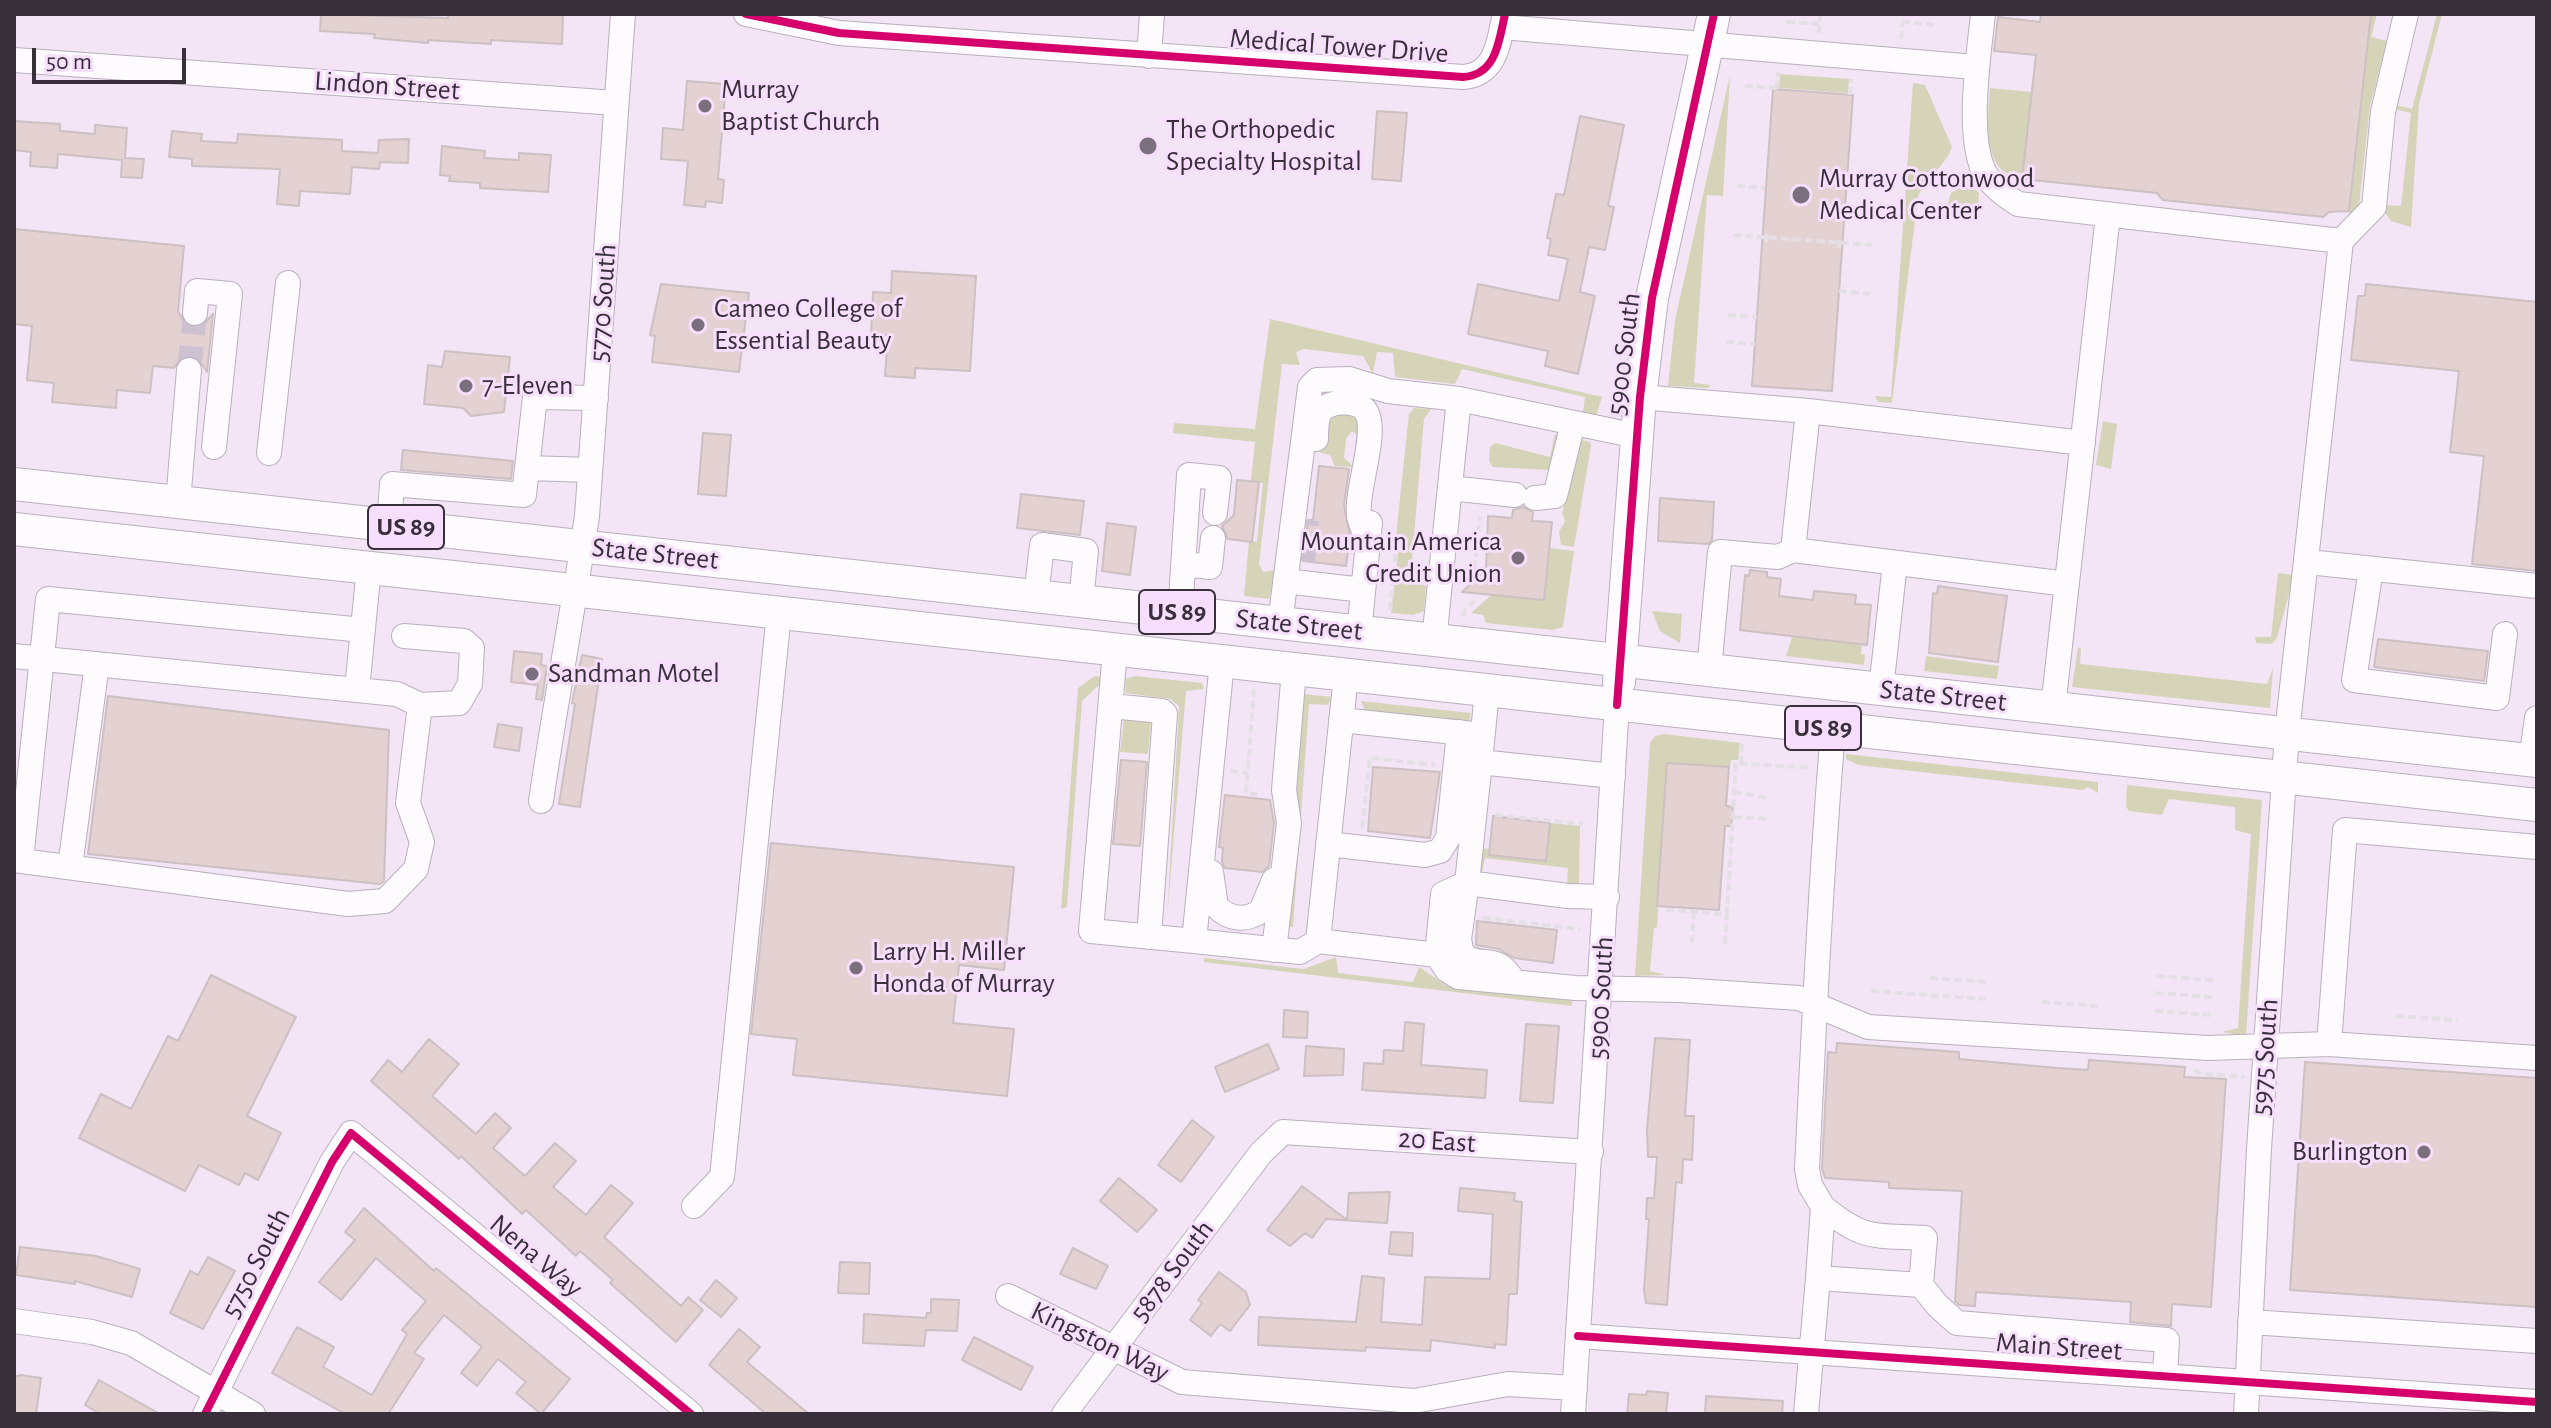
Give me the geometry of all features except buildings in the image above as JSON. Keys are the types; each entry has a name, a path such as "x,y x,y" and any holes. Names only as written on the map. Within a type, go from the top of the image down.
{"main road":[{"name":"5900 South","path":"1617,705 1640,397 1652,298 1714,14"},
{"name":"State Street","path":"14,484 2534,761"},
{"name":"State Street","path":"14,529 2537,805"}],"street":[{"name":"5770 South","path":"541,801 566,629 578,591 583,546 623,14"},
{"name":"Medical Tower Drive","path":"746,14 800,20 864,35 1469,77 1490,65 1503,20"},
{"path":"1149,56 1152,14"},
{"path":"1983,14 1975,67 1979,160 1993,186 2018,204 2033,209 2341,241 2374,207 2383,112 2406,14"},
{"path":"1503,20 1707,45 1975,67"},
{"name":"Lindon Street","path":"14,60 616,103"},
{"path":"2053,708 2108,215"},
{"name":"5975 South","path":"2246,1414 2283,778 2341,241"},
{"path":"269,453 288,283"},
{"path":"195,313 197,291 230,294 214,447"},
{"path":"178,502 189,370"},
{"path":"1280,623 1310,387 1317,380 1349,379 1388,391 1459,399 1637,436"},
{"path":"1307,520 1319,414 1328,406 1340,403 1362,406 1388,391"},
{"path":"1359,632 1388,391"},
{"path":"389,525 392,484 524,495 535,397 596,398"},
{"path":"1640,397 1808,411 2083,443"},
{"path":"1434,641 1459,399"},
{"path":"1362,406 1368,429 1359,516 1368,540"},
{"path":"1793,550 1808,411"},
{"path":"1450,488 1555,496 1573,423"},
{"path":"528,468 590,470"},
{"path":"1180,613 1189,475 1219,478 1215,513"},
{"path":"469,534 475,491"},
{"path":"1185,564 1210,567 1213,538"},
{"path":"1036,596 1042,545 1086,551 1081,601"},
{"path":"1709,670 1720,552 1778,557 1793,550 2067,584"},
{"path":"1285,581 1303,561"},
{"path":"2308,562 2537,586"},
{"path":"1881,689 1895,563"},
{"path":"357,689 369,568"},
{"path":"2371,569 2354,680 2497,698 2505,634"},
{"path":"1285,581 1363,590"},
{"path":"363,630 48,599 17,860 320,903 385,901 416,869 422,842 408,803 420,705"},
{"path":"694,1206 722,1177 779,613"},
{"path":"14,656 357,689 397,694 420,705 459,703 470,684 472,648 464,641 404,636"},
{"path":"1115,651 1091,931 1300,952 1318,941 1437,955"},
{"path":"1194,941 1203,823 1211,794 1222,662"},
{"path":"70,867 97,664"},
{"path":"1274,950 1289,823 1284,790 1294,670"},
{"path":"1318,941 1346,676"},
{"path":"1328,844 1425,855 1440,851 1448,838 1471,734 1487,692"},
{"name":"5900 South","path":"1573,1414 1602,987 1617,705"},
{"path":"1111,706 1162,711 1165,714 1149,937"},
{"path":"2534,761 2537,718"},
{"path":"1341,720 1471,734"},
{"path":"1833,730 1807,1169 1810,1185 1823,1207 1848,1228 1866,1235 1925,1238 1921,1285"},
{"path":"1471,734 1480,762 1459,939 1462,955 1469,959 1495,961 1505,967 1514,982"},
{"path":"1480,762 1613,776"},
{"path":"1211,794 1216,825 1213,898 1220,911 1242,918 1255,915 1265,906 1275,872 1286,805"},
{"path":"2329,1044 2345,830 2537,847"},
{"path":"1607,897 1568,896 1467,883 1443,894 1437,955 1447,970 1458,977 1799,998 1868,1027 2208,1048 2329,1044 2537,1058"},
{"name":"20 East","path":"1283,1132 1591,1152"},
{"name":"5878 South","path":"1064,1414 1261,1153 1283,1132"},
{"name":"5750 South","path":"205,1414 332,1162 351,1133"},
{"name":"Nena Way","path":"351,1133 691,1414"},
{"path":"1806,1414 1823,1207"},
{"path":"1818,1278 1921,1285 1957,1323 2167,1340 2165,1376"},
{"name":"Kingston Way","path":"1008,1296 1182,1382 1414,1401 1508,1384 1575,1388"},
{"path":"14,1321 92,1332 121,1340 253,1414"},
{"path":"2250,1322 2537,1341"},
{"path":"1956,1362 1957,1323"},
{"path":"2090,1371 2093,1333"},
{"name":"Main Street","path":"1578,1336 2246,1382 2507,1407 2537,1402"}],"path":[{"path":"1819,33 1820,15"},
{"path":"1787,22 1820,24"},
{"path":"1901,39 1902,22 1936,25"},
{"path":"1745,86 1777,89 1778,72"},
{"path":"1850,95 1851,77"},
{"path":"1847,185 1877,187"},
{"path":"1737,186 1765,188"},
{"path":"1733,235 1873,245"},
{"path":"1839,291 1870,294"},
{"path":"1728,315 1757,317"},
{"path":"1726,342 1755,344"},
{"path":"1476,579 1473,577 1480,516"},
{"path":"1390,615 1394,547"},
{"path":"1463,623 1464,611 1476,599"},
{"path":"1254,686 1246,793 1262,795"},
{"path":"1741,764 1742,740"},
{"path":"1362,832 1370,758 1446,766"},
{"path":"1725,944 1736,763 1813,768 1813,758"},
{"path":"1734,792 1769,798"},
{"path":"1495,815 1583,824"},
{"path":"1732,817 1767,819"},
{"path":"1722,878 1729,879"},
{"path":"1720,900 1727,901"},
{"path":"1666,910 1727,914"},
{"path":"1692,943 1694,910"},
{"path":"1477,917 1580,929"},
{"path":"2157,976 2213,980"},
{"path":"1930,978 1987,982"},
{"path":"1871,991 1986,999"},
{"path":"2156,993 2212,997"},
{"path":"2042,1002 2098,1006"},
{"path":"2155,1011 2211,1015"},
{"path":"2396,1016 2457,1020"}],"green space":[{"path":"2371,14 2377,14 2371,37 2387,41 2370,106 2358,214 2349,214"},
{"path":"2437,14 2442,14 2419,104 2411,227 2391,221 2383,210 2386,205 2401,206 2411,113 2394,109 2396,105 2412,109"},
{"path":"1780,74 1849,79 1848,93 1779,88"},
{"path":"1730,75 1723,196 1707,195 1694,383 1711,385 1708,388 1668,386 1675,320"},
{"path":"1913,83 1925,85 1952,147 1918,197 1892,403 1878,402 1875,396 1891,397"},
{"path":"1990,88 2032,92 2022,178 2008,174 1999,167 1993,156 1988,128"},
{"path":"1968,183 1979,193 1977,215 1945,213 1951,193"},
{"path":"1270,319 1602,397 1596,416 1583,412 1585,397 1462,369 1455,384 1395,377 1393,353 1377,352 1373,374 1363,356 1304,349 1296,352 1300,365 1282,364 1259,564 1263,572 1276,570 1269,599 1244,596 1249,541 1257,542 1263,483 1251,481 1255,442 1173,433 1174,423 1255,429"},
{"path":"1414,408 1431,409 1424,419 1410,582 1426,586 1424,611 1413,615 1391,613 1409,414"},
{"path":"1341,412 1357,417 1361,438 1352,431 1346,439 1344,458 1354,467 1335,466 1330,455 1319,452 1323,422"},
{"path":"2103,421 2117,424 2111,469 2096,465"},
{"path":"1555,434 1560,437 1550,470 1493,467 1489,461 1490,447 1495,443 1550,457"},
{"path":"1581,440 1590,442 1591,446 1574,547 1561,545 1559,532 1565,521 1562,513"},
{"path":"1549,548 1574,551 1563,627 1553,630 1486,623 1483,615 1471,613 1495,592 1544,600"},
{"path":"2278,573 2294,575 2277,638 2272,644 2256,643 2255,637 2271,637"},
{"path":"1652,611 1682,614 1680,643 1660,631"},
{"path":"1792,637 1858,644 1862,647 1861,654 1865,655 1864,665 1786,656"},
{"path":"2078,647 2081,648 2080,664 2267,684 2273,668 2270,708 2072,687"},
{"path":"1926,656 1999,666 1997,679 1924,671"},
{"path":"1095,676 1101,677 1100,684 1082,701 1067,907 1061,909 1078,688"},
{"path":"1135,676 1202,683 1204,689 1186,691 1167,918 1179,706 1170,699 1126,693 1125,679"},
{"path":"1304,694 1332,697 1328,705 1309,704 1293,927 1284,926"},
{"path":"1361,701 1471,713 1469,722 1365,711"},
{"path":"1124,719 1151,722 1148,754 1120,752"},
{"path":"1664,734 1740,743 1738,760 1731,760 1730,767 1667,763 1657,927 1654,928 1650,971 1666,975 1635,976 1650,743 1655,736"},
{"path":"1846,754 2098,782 2098,793 2088,787 2083,790 1858,765 1846,759"},
{"path":"2127,785 2262,800 2246,1036 2222,1032 2238,1028 2251,834 2235,830 2235,807 2169,799 2162,815 2129,811 2126,807"},
{"path":"1550,823 1580,826 1579,885 1567,883 1568,868 1485,858 1482,873 1478,873 1480,848 1490,849 1490,855 1545,861"},
{"path":"1336,957 1338,973 1413,982 1419,967 1447,986 1572,1001 1572,1006 1204,962 1204,958 1304,969"}],"tunnel":[{"path":"189,370 195,313"},
{"path":"1303,561 1307,520"}],"cycle path":[{"path":"746,14 839,33 1463,77 1474,75 1490,63 1505,14"},
{"path":"1617,705 1640,397 1652,298 1714,14"},
{"path":"205,1414 332,1162 351,1133 691,1414"},
{"path":"1578,1336 2537,1402"}],"place":[{"name":"Murray Baptist Church","path":"705,106"},
{"name":"The Orthopedic Specialty Hospital","path":"1148,146"},
{"name":"Murray Cottonwood Medical Center","path":"1801,195"},
{"name":"Cameo College of Essential Beauty","path":"698,325"},
{"name":"7-Eleven","path":"466,386"},
{"name":"Mountain America Credit Union","path":"1518,558"},
{"name":"Sandman Motel","path":"532,674"},
{"name":"Larry H. Miller Honda of Murray","path":"856,968"},
{"name":"Burlington","path":"2424,1152"}]}
